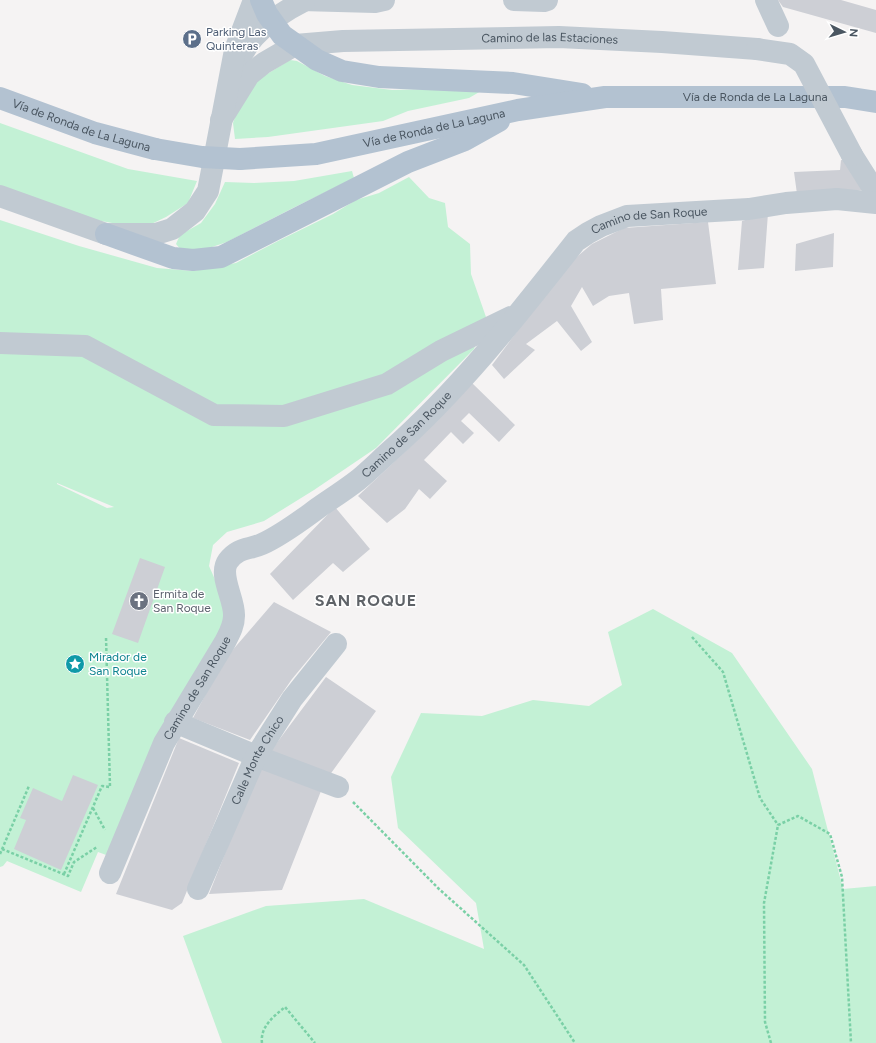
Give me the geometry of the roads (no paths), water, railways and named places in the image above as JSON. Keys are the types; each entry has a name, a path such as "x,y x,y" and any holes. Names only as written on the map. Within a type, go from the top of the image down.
{"main road":[{"path":"261,0 272,21 282,35 317,60 342,71 379,77 513,83 604,97"},
{"name":"Vía de Ronda de La Laguna","path":"0,98 96,133 155,149 202,157 240,159 316,154 518,110 604,97 845,97 876,102"},
{"path":"106,234 173,258 193,260 221,257 408,162 465,140 518,110"}],"street":[{"path":"0,196 106,234 156,234 172,229 195,211 208,191 235,50 254,0"},
{"path":"231,70 254,36 285,10 303,0 375,2 383,0"},
{"path":"514,0 547,0"},
{"path":"766,0 778,26"},
{"path":"272,21 291,30 343,41"},
{"name":"Camino de las Estaciones","path":"343,41 559,37 662,42 757,49 790,54 804,64 852,155 876,193"},
{"path":"221,120 249,75 264,63 295,45 343,41"},
{"name":"Camino de San Roque","path":"110,873 164,743 225,642 233,625 234,607 224,573 227,562 234,553 245,548 268,542 296,524 358,480 404,439 447,396 485,354 576,241 600,226 627,216 749,210 786,203 837,199 876,203"},
{"path":"0,343 86,346 214,415 284,416 387,384 441,351 518,314"},
{"name":"Calle Monte Chico","path":"198,889 256,756 292,700 336,644"},
{"path":"176,722 256,756 338,787"}],"place":[{"name":"Parking Las Quinteras","path":"192,39"},
{"name":"Ermita de San Roque","path":"139,601"},
{"name":"Mirador de San Roque","path":"75,664"}],"district":[{"name":"SAN ROQUE","path":"366,600"}]}
